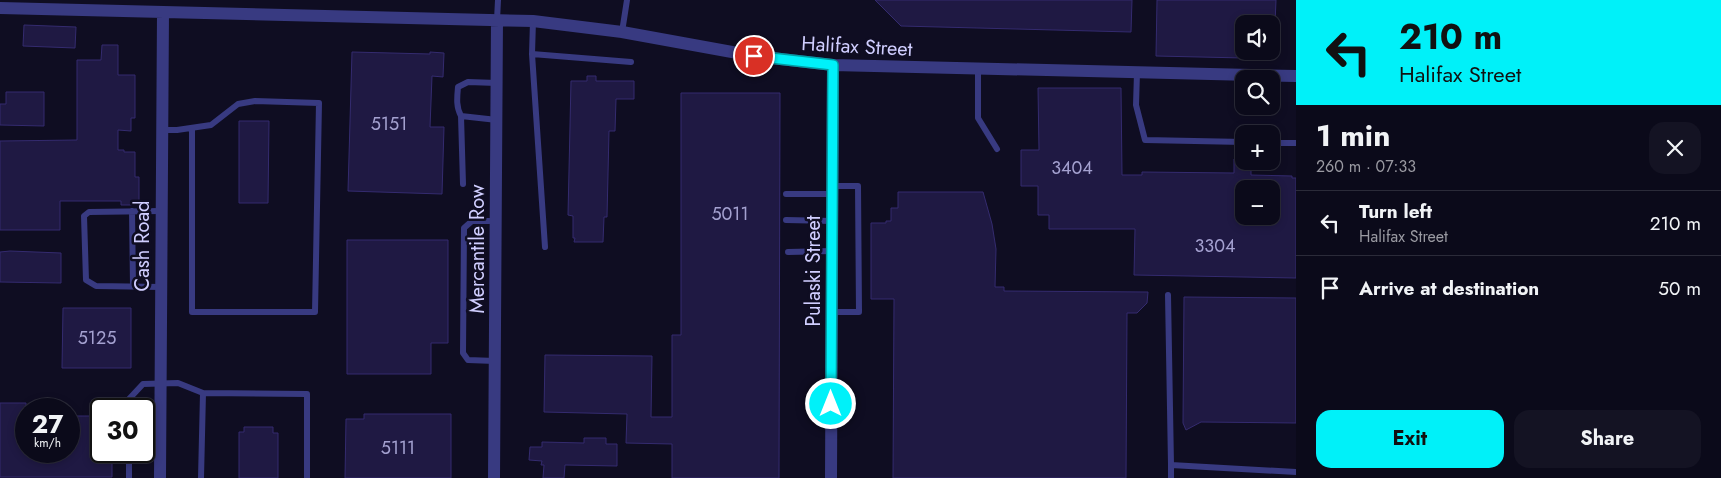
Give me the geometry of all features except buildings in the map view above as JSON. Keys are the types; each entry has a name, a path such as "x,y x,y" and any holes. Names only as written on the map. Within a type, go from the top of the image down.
{"street":[{"name":"Halifax Street","path":"0,8 533,21 622,32 754,56 833,65 1296,76"},
{"name":"Cash Road","path":"160,478 163,13"},
{"name":"Mercantile Row","path":"494,478 497,20"},
{"name":"Pulaski Street","path":"831,478 833,65"}],"lane":[{"path":"497,20 498,0"},
{"path":"622,32 627,0"},
{"path":"533,21 532,54 545,247"},
{"path":"532,54 631,62"},
{"path":"978,69 978,118 997,149"},
{"path":"1137,72 1136,105 1145,140 1235,142"},
{"path":"463,184 461,116 457,109 458,87 468,82 497,84"},
{"path":"162,130 177,130 211,125 238,104 255,100 318,102 315,312 192,312 192,128"},
{"path":"461,116 497,120"},
{"path":"1280,143 1296,143"},
{"path":"786,194 858,186 859,312 832,312"},
{"path":"132,211 133,286"},
{"path":"161,211 89,212 84,216 86,280 96,286 161,287"},
{"path":"786,220 832,221"},
{"path":"495,361 468,360 463,353 464,228 472,221 496,221"},
{"path":"788,252 832,251"},
{"path":"1168,294 1171,478"},
{"path":"130,398 143,384 160,383 178,383 203,393 307,394 307,478"},
{"path":"201,478 203,393"},
{"path":"129,463 129,478"},
{"path":"1171,465 1296,472"}],"route":[{"path":"754,56 833,65 831,404"}]}
